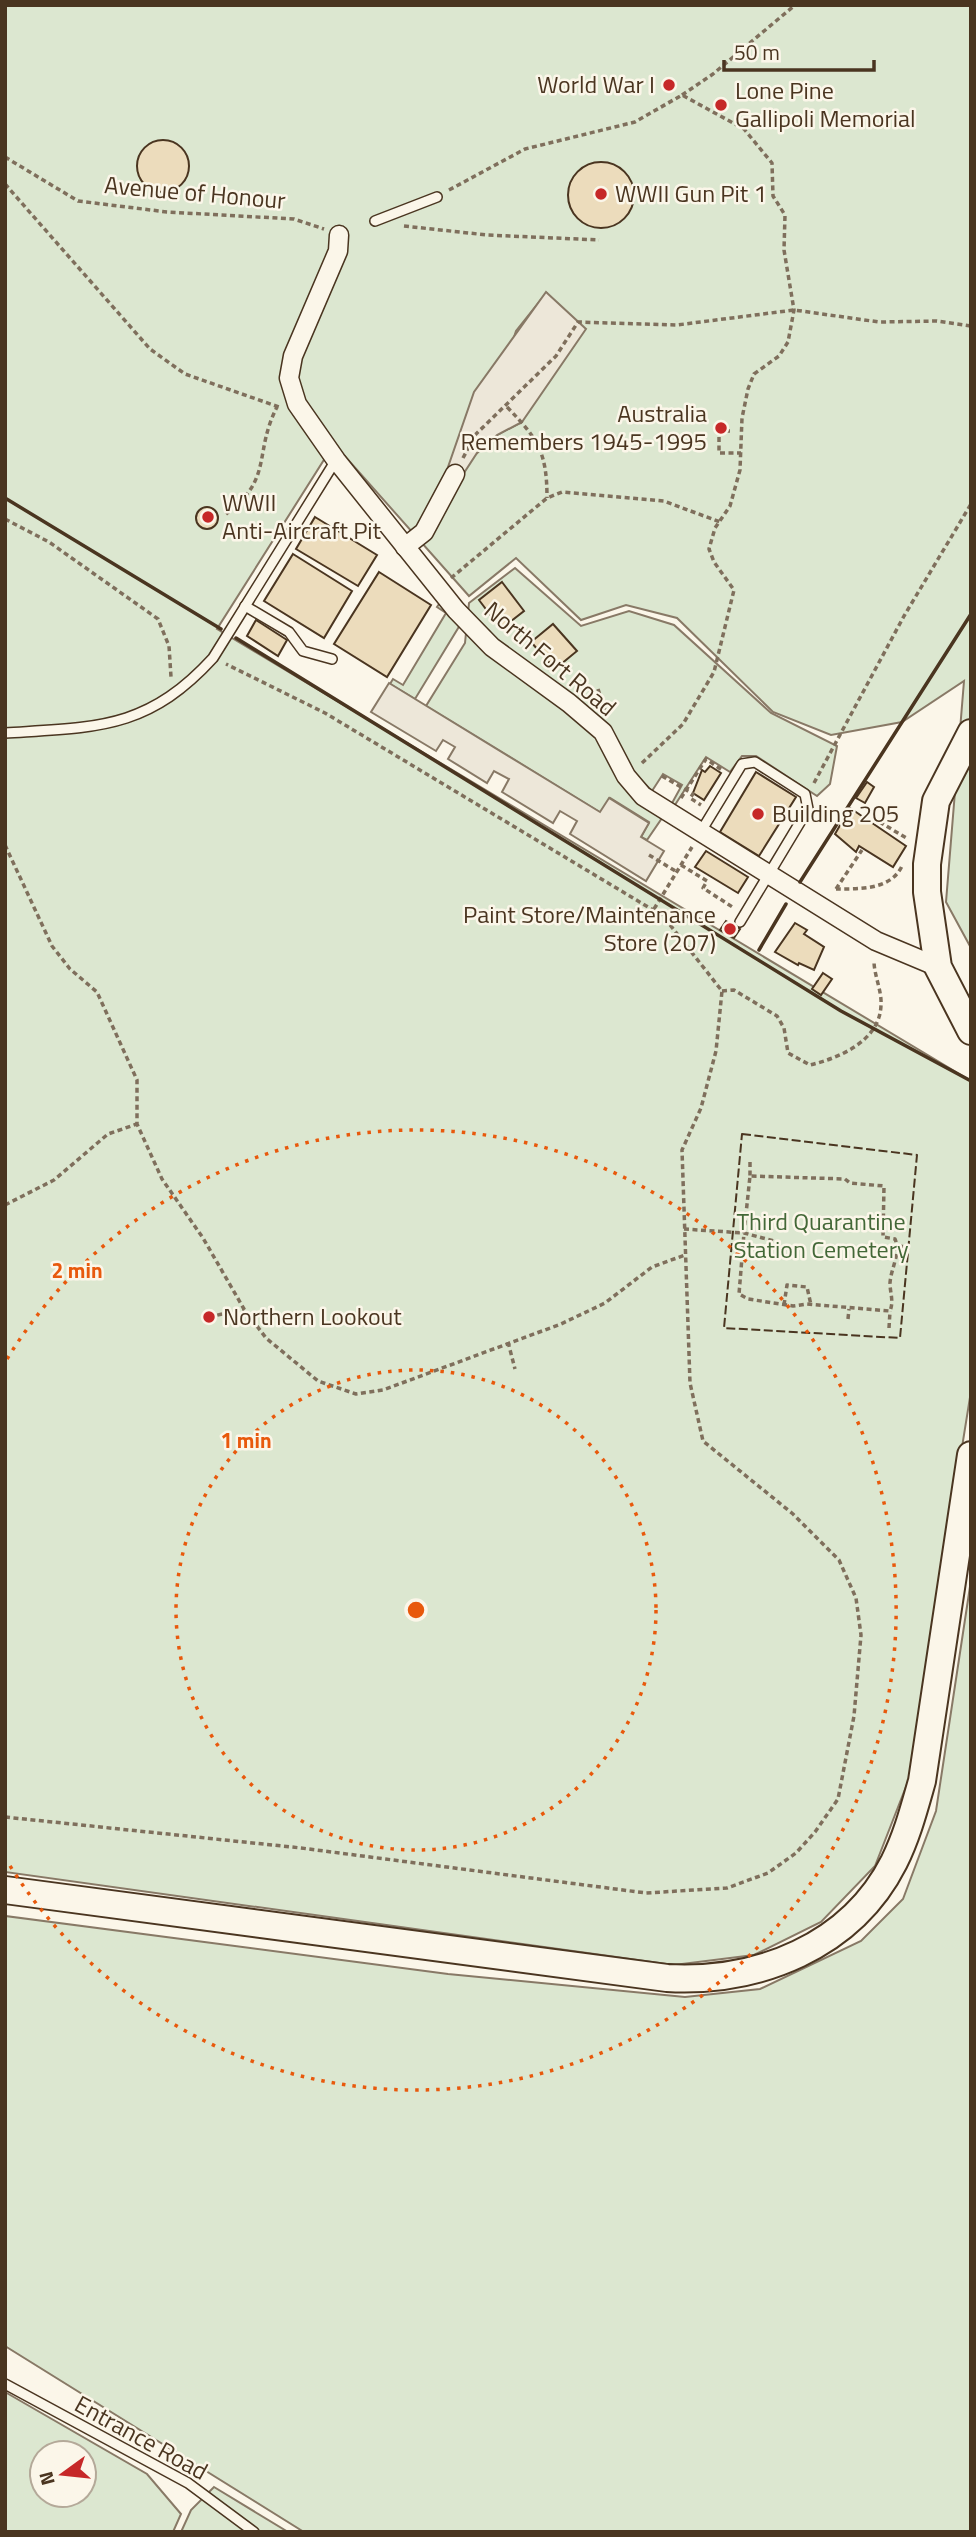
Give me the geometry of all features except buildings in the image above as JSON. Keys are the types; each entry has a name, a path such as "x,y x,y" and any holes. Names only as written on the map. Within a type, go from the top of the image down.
{"street":[{"name":"North Fort Road","path":"339,235 338,251 293,356 289,378 297,404 336,460 405,547 492,648 569,703 603,732 626,776 643,796 876,942 939,967"},
{"path":"405,547 424,532 455,474"},
{"path":"971,733 936,802 927,892 939,967 971,1031"},
{"path":"5,1890 667,1978 727,1977 756,1972 786,1960 815,1945 858,1912 893,1864 909,1829 922,1781 971,1455"}],"lane":[{"path":"375,221 437,197"},
{"path":"5,733 96,727 128,720 160,705 172,696 213,658 336,460"},
{"path":"245,607 289,632 303,651 332,659"},
{"path":"700,833 742,764 748,761 755,762 805,794 808,809 742,918"},
{"name":"Entrance Road","path":"5,2384 188,2483 254,2532"}],"path":[{"path":"437,197 525,149 635,122 713,74 795,5"},
{"path":"626,776 683,724 714,672 734,590 714,562 709,550 720,522 730,506 740,470 748,389 754,374 779,356 788,342 794,310 784,250 785,215 773,195 772,163 744,129 682,95"},
{"name":"Avenue of Honour","path":"5,157 78,201 167,212 295,219 339,235"},
{"path":"5,184 150,349 185,374 277,407 297,404"},
{"path":"375,221 487,235 599,240"},
{"path":"455,474 475,435 507,407 556,356 578,321 677,325 794,310 879,322 937,321 971,326"},
{"path":"226,514 246,499 257,482 268,424 277,407"},
{"path":"507,407 534,434 547,477 548,498"},
{"path":"730,431 719,431 719,453 741,453"},
{"path":"439,588 548,498 562,492 664,501 720,522"},
{"path":"805,794 820,774 904,617 971,504"},
{"path":"5,519 49,542 158,619 169,646 172,696"},
{"path":"5,1816 301,1849 646,1894 727,1888 768,1873 796,1853 838,1800 855,1703 861,1635 856,1598 839,1560 793,1514 703,1441 690,1383 682,1150 701,1108 716,1051 722,991 667,920 653,910 325,713 213,658"},
{"path":"670,815 706,759 719,767"},
{"path":"663,776 692,794 690,798 701,805"},
{"path":"653,910 700,833"},
{"path":"906,851 908,839"},
{"path":"5,845 52,947 70,970 97,992 124,1046 137,1080 137,1124 162,1179 203,1238 244,1309 266,1338 318,1381 356,1394 383,1390 583,1314 605,1303 652,1267 685,1255"},
{"path":"823,909 862,850"},
{"path":"649,855 677,872"},
{"path":"836,889 861,889 883,884 902,869 904,860"},
{"path":"681,865 707,881 703,888 742,918"},
{"path":"722,991 734,989 777,1016 784,1028 788,1053 802,1063 818,1063 855,1048 864,1041 876,1019 881,1005 874,965 876,942"},
{"path":"5,1205 54,1180 108,1134 137,1124"},
{"path":"750,1162 739,1293 748,1299 784,1305 890,1311"},
{"path":"750,1176 845,1179 850,1184 884,1186 883,1237 895,1239 898,1246 890,1285 893,1298 890,1328"},
{"path":"684,1229 744,1233 774,1241"},
{"path":"898,1246 909,1247"},
{"path":"784,1305 787,1285 807,1287 811,1305"},
{"path":"209,1317 244,1309"},
{"path":"848,1319 849,1309"},
{"path":"508,1342 515,1369"}],"green space":[{"name":"Third Quarantine Station Cemetery","path":"5,5 971,5 971,948 946,902 964,681 902,722 831,735 773,712 677,618 626,605 581,620 516,558 469,596 334,444 217,629 971,1081 971,1391 909,1779 875,1866 821,1922 754,1955 674,1965 5,1872","holes":["547,292 522,422 497,435 477,453 516,331"]},
{"path":"515,568 581,626 629,611 674,625 771,713 837,746 830,784 817,796 756,756 742,756 730,772 706,757 673,808 671,805 682,785 663,774 652,791 636,775 624,754 615,770 662,818 647,840 641,837 649,822 610,798 601,813 426,706 465,643 469,603"},
{"path":"442,600 460,625 415,699 390,684 393,679 403,685 446,613 437,607"},
{"path":"971,1580 971,2532 304,2532 5,2346 5,1916 448,1974 685,1997 760,1989 861,1941 903,1899 936,1811"},
{"path":"5,2392 86,2439 28,2439 28,2509 98,2509 98,2446 147,2474 181,2514 173,2532 5,2532"},
{"path":"214,2487 288,2532 181,2532 191,2510"}],"shaded area":[{"path":"546,292 586,329 522,422 497,435 477,453 462,476 447,470 474,392"},
{"path":"389,683 600,812 609,798 649,823 641,837 664,851 646,881 570,834 577,821 560,811 553,823 502,792 509,779 494,771 487,783 448,759 455,747 443,740 436,751 371,712"}],"fence":[{"path":"742,1134 917,1155 900,1338 724,1328 742,1134"}],"wall":[{"path":"5,498 221,629"},
{"path":"800,882 971,614"},
{"path":"236,638 841,1011 971,1081"},
{"path":"759,950 786,904"}],"place":[{"name":"World War I","path":"669,85"},
{"name":"Lone Pine Gallipoli Memorial","path":"721,105"},
{"name":"WWII Gun Pit 1","path":"601,194"},
{"name":"Australia Remembers 1945-1995","path":"721,428"},
{"name":"WWII Anti-Aircraft Pit","path":"208,517"},
{"name":"Building 205","path":"758,814"},
{"name":"Paint Store/Maintenance Store (207)","path":"730,929"},
{"name":"Northern Lookout","path":"209,1317"}]}
